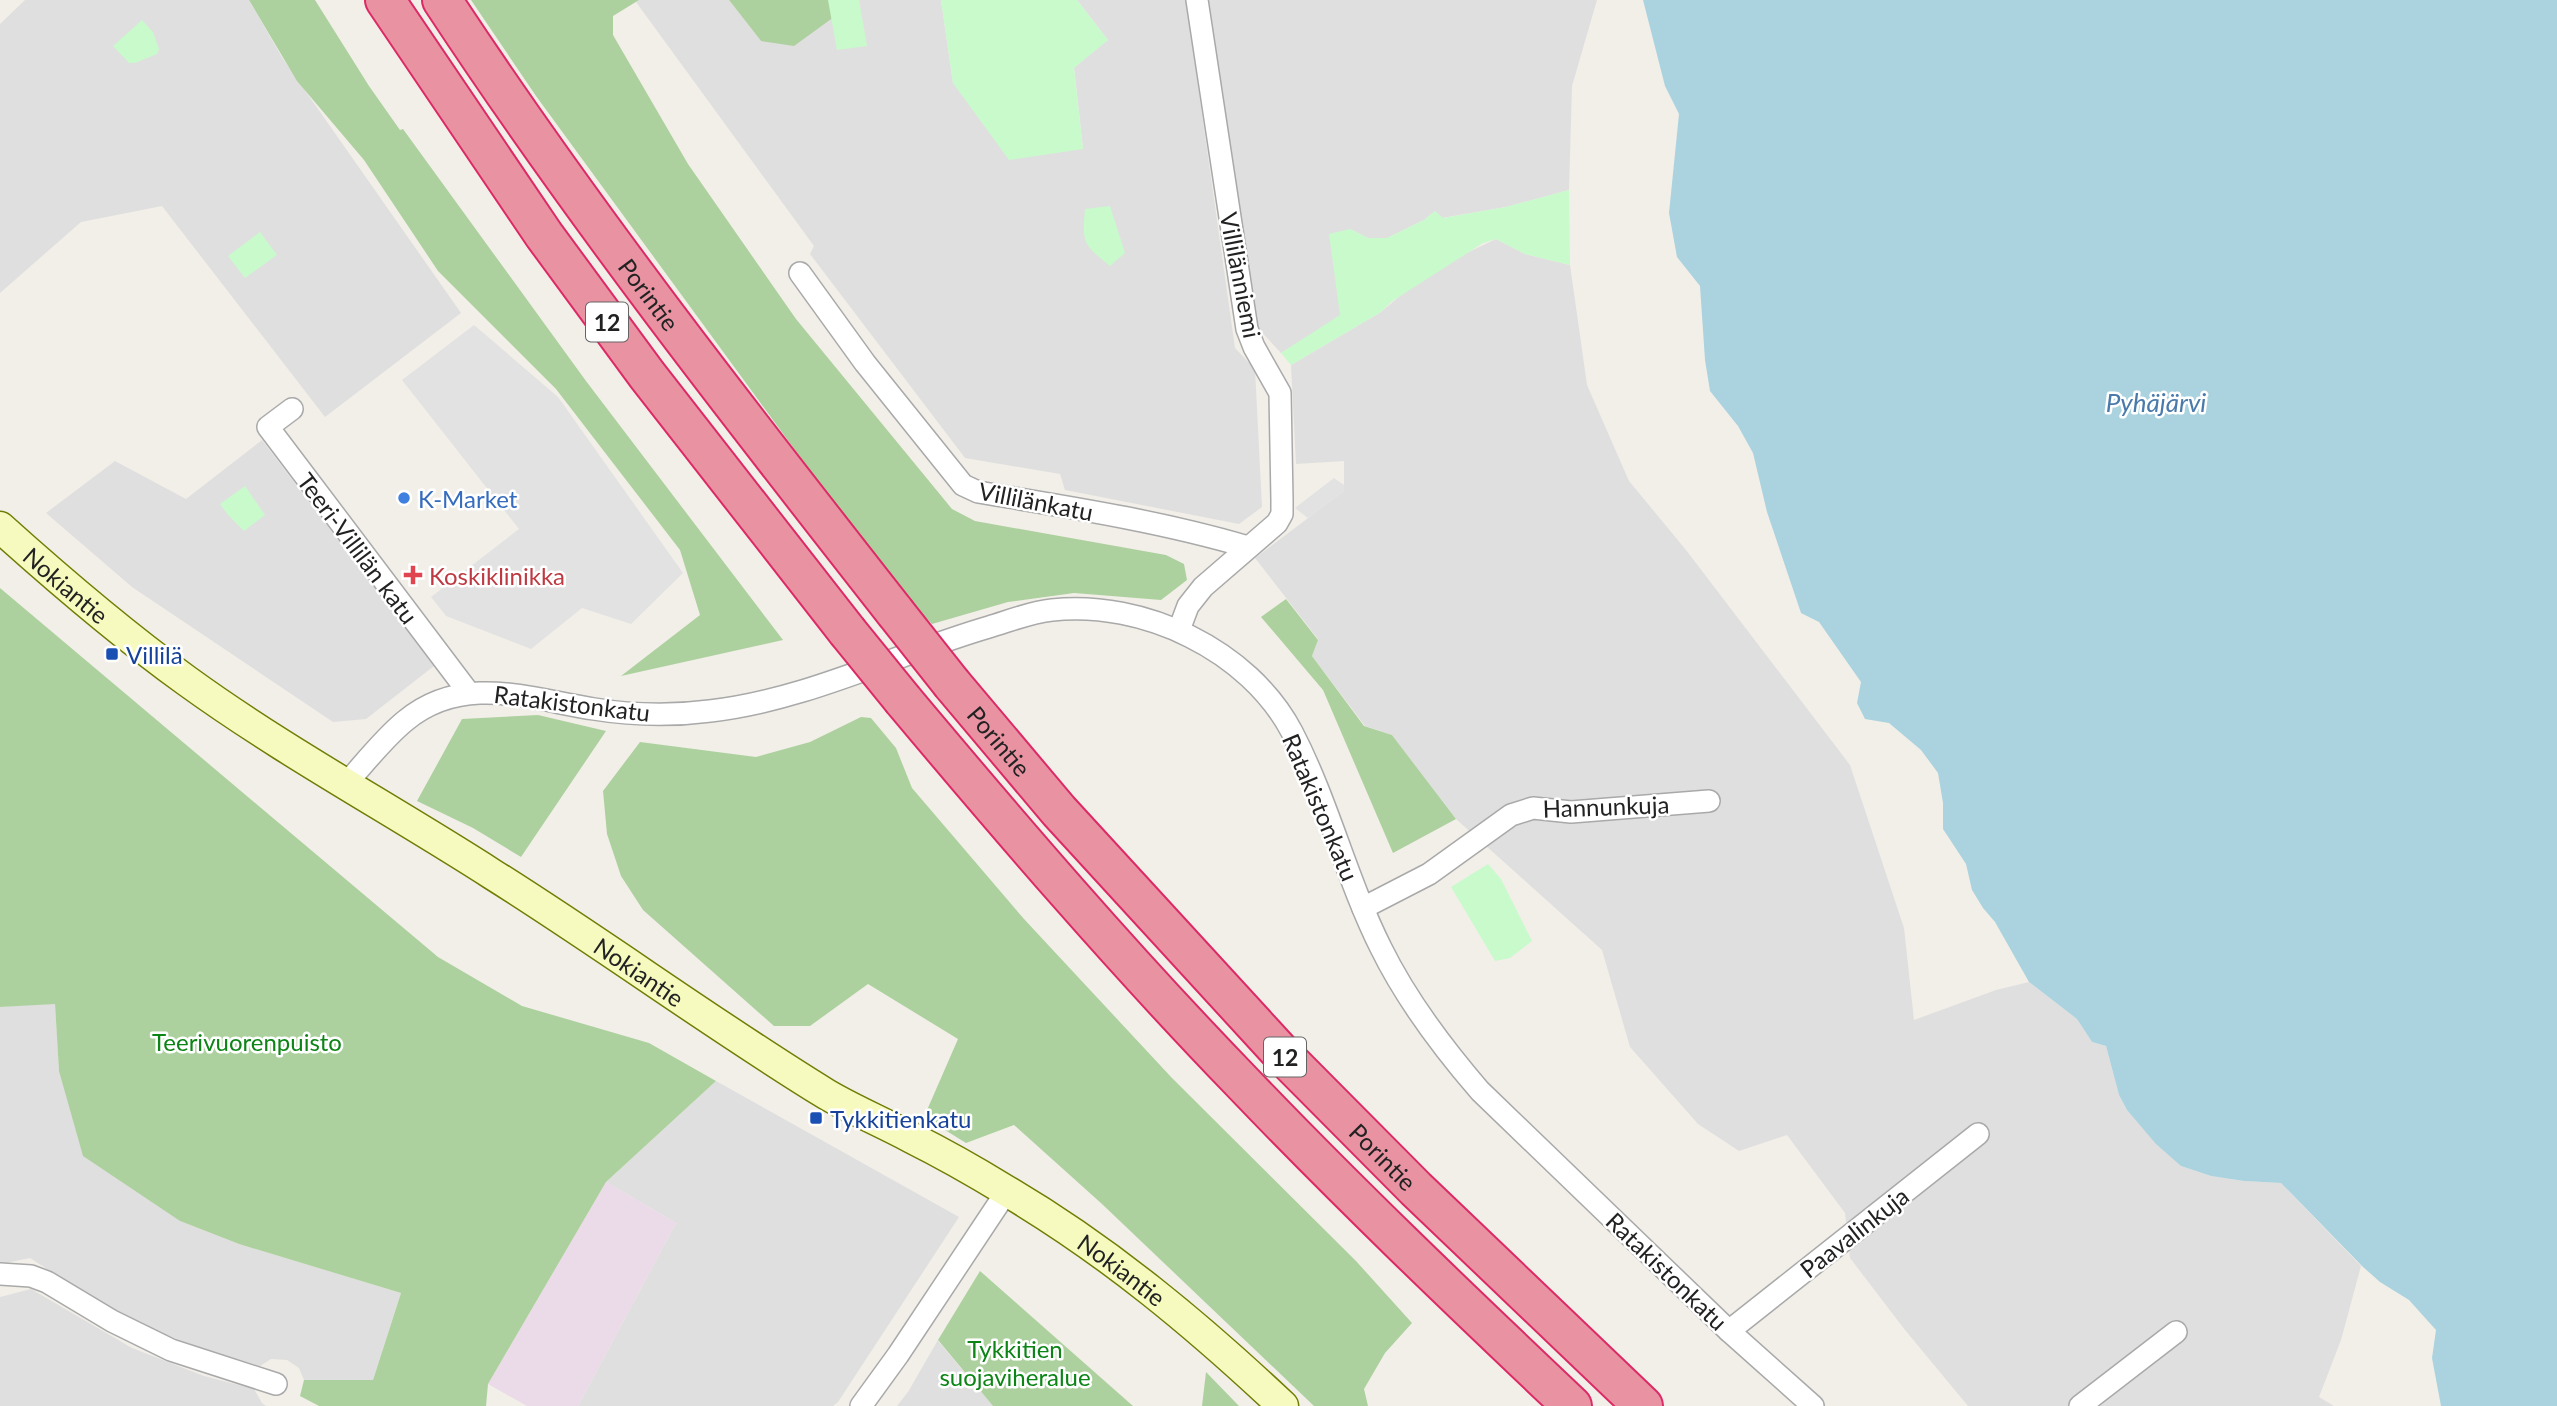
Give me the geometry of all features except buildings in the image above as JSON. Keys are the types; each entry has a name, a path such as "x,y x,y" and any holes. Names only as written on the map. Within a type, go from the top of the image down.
{"highway":[{"name":"Porintie","path":"385,0 544,235 623,343 903,700 1107,938 1239,1079 1380,1223 1572,1406"},
{"name":"Porintie","path":"442,0 496,83 684,342 952,684 1059,811 1280,1053 1416,1189 1643,1406"}],"main road":[{"name":"Nokiantie","path":"0,527 125,635 189,683 345,785 491,873 760,1053 822,1091 1007,1191 1078,1236 1156,1294 1233,1359 1283,1406"}],"street":[{"name":"Villilänniemi","path":"1180,630 1188,606 1203,587 1266,534 1282,513 1280,393 1247,329 1197,0"},
{"name":"Villilänkatu","path":"800,273 865,363 963,485 978,492 1119,517 1216,537 1248,547"},
{"name":"Teeri-Villilän katu","path":"292,409 268,427 469,693"},
{"name":"Ratakistonkatu","path":"345,785 406,720 436,703 469,693 502,692 595,709 629,712 710,712 764,702 834,680 936,642 1051,610 1095,610 1138,616 1180,630 1219,653 1237,668 1272,702 1291,730 1363,908 1398,979 1424,1023 1480,1091 1729,1331 1813,1406"},
{"name":"Hannunkuja","path":"1363,908 1429,874 1511,815 1534,808 1571,812 1709,801"},
{"name":"Paavalinkuja","path":"1729,1331 1978,1134"},
{"path":"861,1406 1007,1191"},
{"path":"0,1274 21,1275 47,1282 112,1321 171,1350 276,1384"},
{"path":"2080,1406 2176,1332"}],"shaded area":[{"path":"25,0 249,0 283,59 461,313 325,417 162,206 81,222 0,293 0,24"},
{"path":"729,0 761,41 844,0 941,0 953,83 1083,149 1074,67 1108,40 1077,0 1186,0 1235,348 1255,369 1262,507 1239,524 1065,490 1060,474 965,458 810,254 814,246 636,2"},
{"path":"1204,0 1597,0 1572,86 1569,190 1506,207 1442,218 1435,211 1424,220 1387,238 1368,238 1350,229 1340,316 1281,353 1254,324"},
{"path":"1496,239 1525,254 1570,265 1587,385 1629,481 1686,550 1850,765 1904,928 1914,1020 1996,990 2029,982 2077,1019 2092,1042 2106,1046 2119,1095 2127,1110 2181,1166 2211,1176 2281,1183 2361,1266 2341,1340 2319,1397 2334,1406 1968,1406 1850,1258 1845,1213 1787,1135 1739,1151 1698,1124 1630,1047 1602,950 1456,819 1392,735 1365,726 1312,656 1318,639 1255,558 1344,491 1344,461 1296,464 1291,365 1381,312 1429,271"},
{"path":"474,325 558,397 683,573 631,624 582,608 531,649 446,616 431,597 519,529 402,380"},
{"path":"262,440 434,666 366,719 333,722 132,587 46,513 115,461 186,499"},
{"path":"1334,478 1344,485 1344,491 1308,518 1295,508"},
{"path":"55,1003 59,1071 180,1221 239,1244 401,1293 373,1380 304,1380 299,1368 287,1360 271,1359 260,1366 230,1359 164,1334 108,1308 30,1258 0,1264 0,1007"},
{"path":"716,1081 959,1217 833,1406 578,1406 676,1223 606,1182"},
{"path":"606,1182 676,1223 578,1406 527,1406 488,1384"},
{"path":"31,1289 132,1348 204,1376 254,1389 266,1406 0,1406 0,1297"},
{"path":"938,1341 993,1406 897,1406"}],"green space":[{"path":"249,0 315,0 400,130 403,129 586,381 783,640 621,676 700,615 680,550 556,389 438,271 364,160 297,81"},
{"path":"471,0 639,0 613,16 613,35 688,164 796,319 952,509 975,521 1166,555 1184,564 1187,580 1161,600 1074,593 1008,602 932,624 890,580 536,96"},
{"path":"729,0 844,0 845,9 794,46 761,41"},
{"path":"828,0 859,0 867,46 837,50"},
{"path":"941,0 1077,0 1108,40 1074,68 1083,149 1009,160 953,83"},
{"path":"142,20 153,32 159,49 157,54 129,63 113,46"},
{"path":"1569,190 1570,265 1525,254 1496,239 1483,243 1391,302 1381,312 1291,365 1281,353 1340,315 1329,234 1350,229 1368,238 1387,238 1424,220 1435,211 1443,218 1506,207"},
{"path":"1110,206 1125,253 1110,266 1089,248 1084,230 1085,209"},
{"path":"260,232 277,255 245,278 228,256"},
{"path":"245,486 265,515 244,531 220,504"},
{"name":"Teerivuorenpuisto","path":"0,588 438,957 522,1006 649,1043 716,1081 606,1182 488,1384 486,1406 319,1406 300,1396 304,1380 373,1380 401,1293 239,1244 180,1221 83,1156 59,1071 55,1004 0,1007"},
{"path":"1286,599 1318,640 1312,656 1364,726 1392,735 1456,819 1393,853 1323,690 1261,617"},
{"path":"538,715 606,731 521,857 473,828 417,801 462,719"},
{"path":"861,717 871,718 896,748 912,788 1024,919 1172,1078 1356,1261 1412,1323 1385,1353 1364,1389 1368,1406 1314,1406 1102,1204 1014,1125 966,1143 924,1117 958,1039 868,984 810,1026 774,1026 643,910 621,876 607,834 603,791 640,742 756,757 810,742"},
{"path":"1488,864 1501,879 1532,941 1510,958 1495,961 1451,887"},
{"name":"Tykkitien suojaviheralue","path":"980,1271 1133,1406 993,1406 938,1340"},
{"path":"1206,1372 1239,1406 1202,1406"}],"water":[{"name":"Pyhäjärvi","path":"1643,0 2557,0 2557,1406 2441,1406 2432,1358 2436,1330 2409,1300 2380,1282 2362,1266 2281,1183 2211,1176 2181,1166 2156,1144 2127,1110 2119,1095 2106,1046 2092,1042 2077,1019 2029,982 1995,922 1972,890 1966,864 1943,829 1943,803 1938,773 1921,750 1889,723 1865,719 1857,703 1861,682 1819,622 1801,613 1767,512 1753,453 1738,426 1710,391 1700,286 1677,257 1669,213 1679,114 1665,86"}],"place":[{"name":"K-Market","path":"404,498"},
{"name":"Koskiklinikka","path":"413,575"},
{"name":"Villilä","path":"112,654"},
{"name":"Tykkitienkatu","path":"816,1118"}]}
